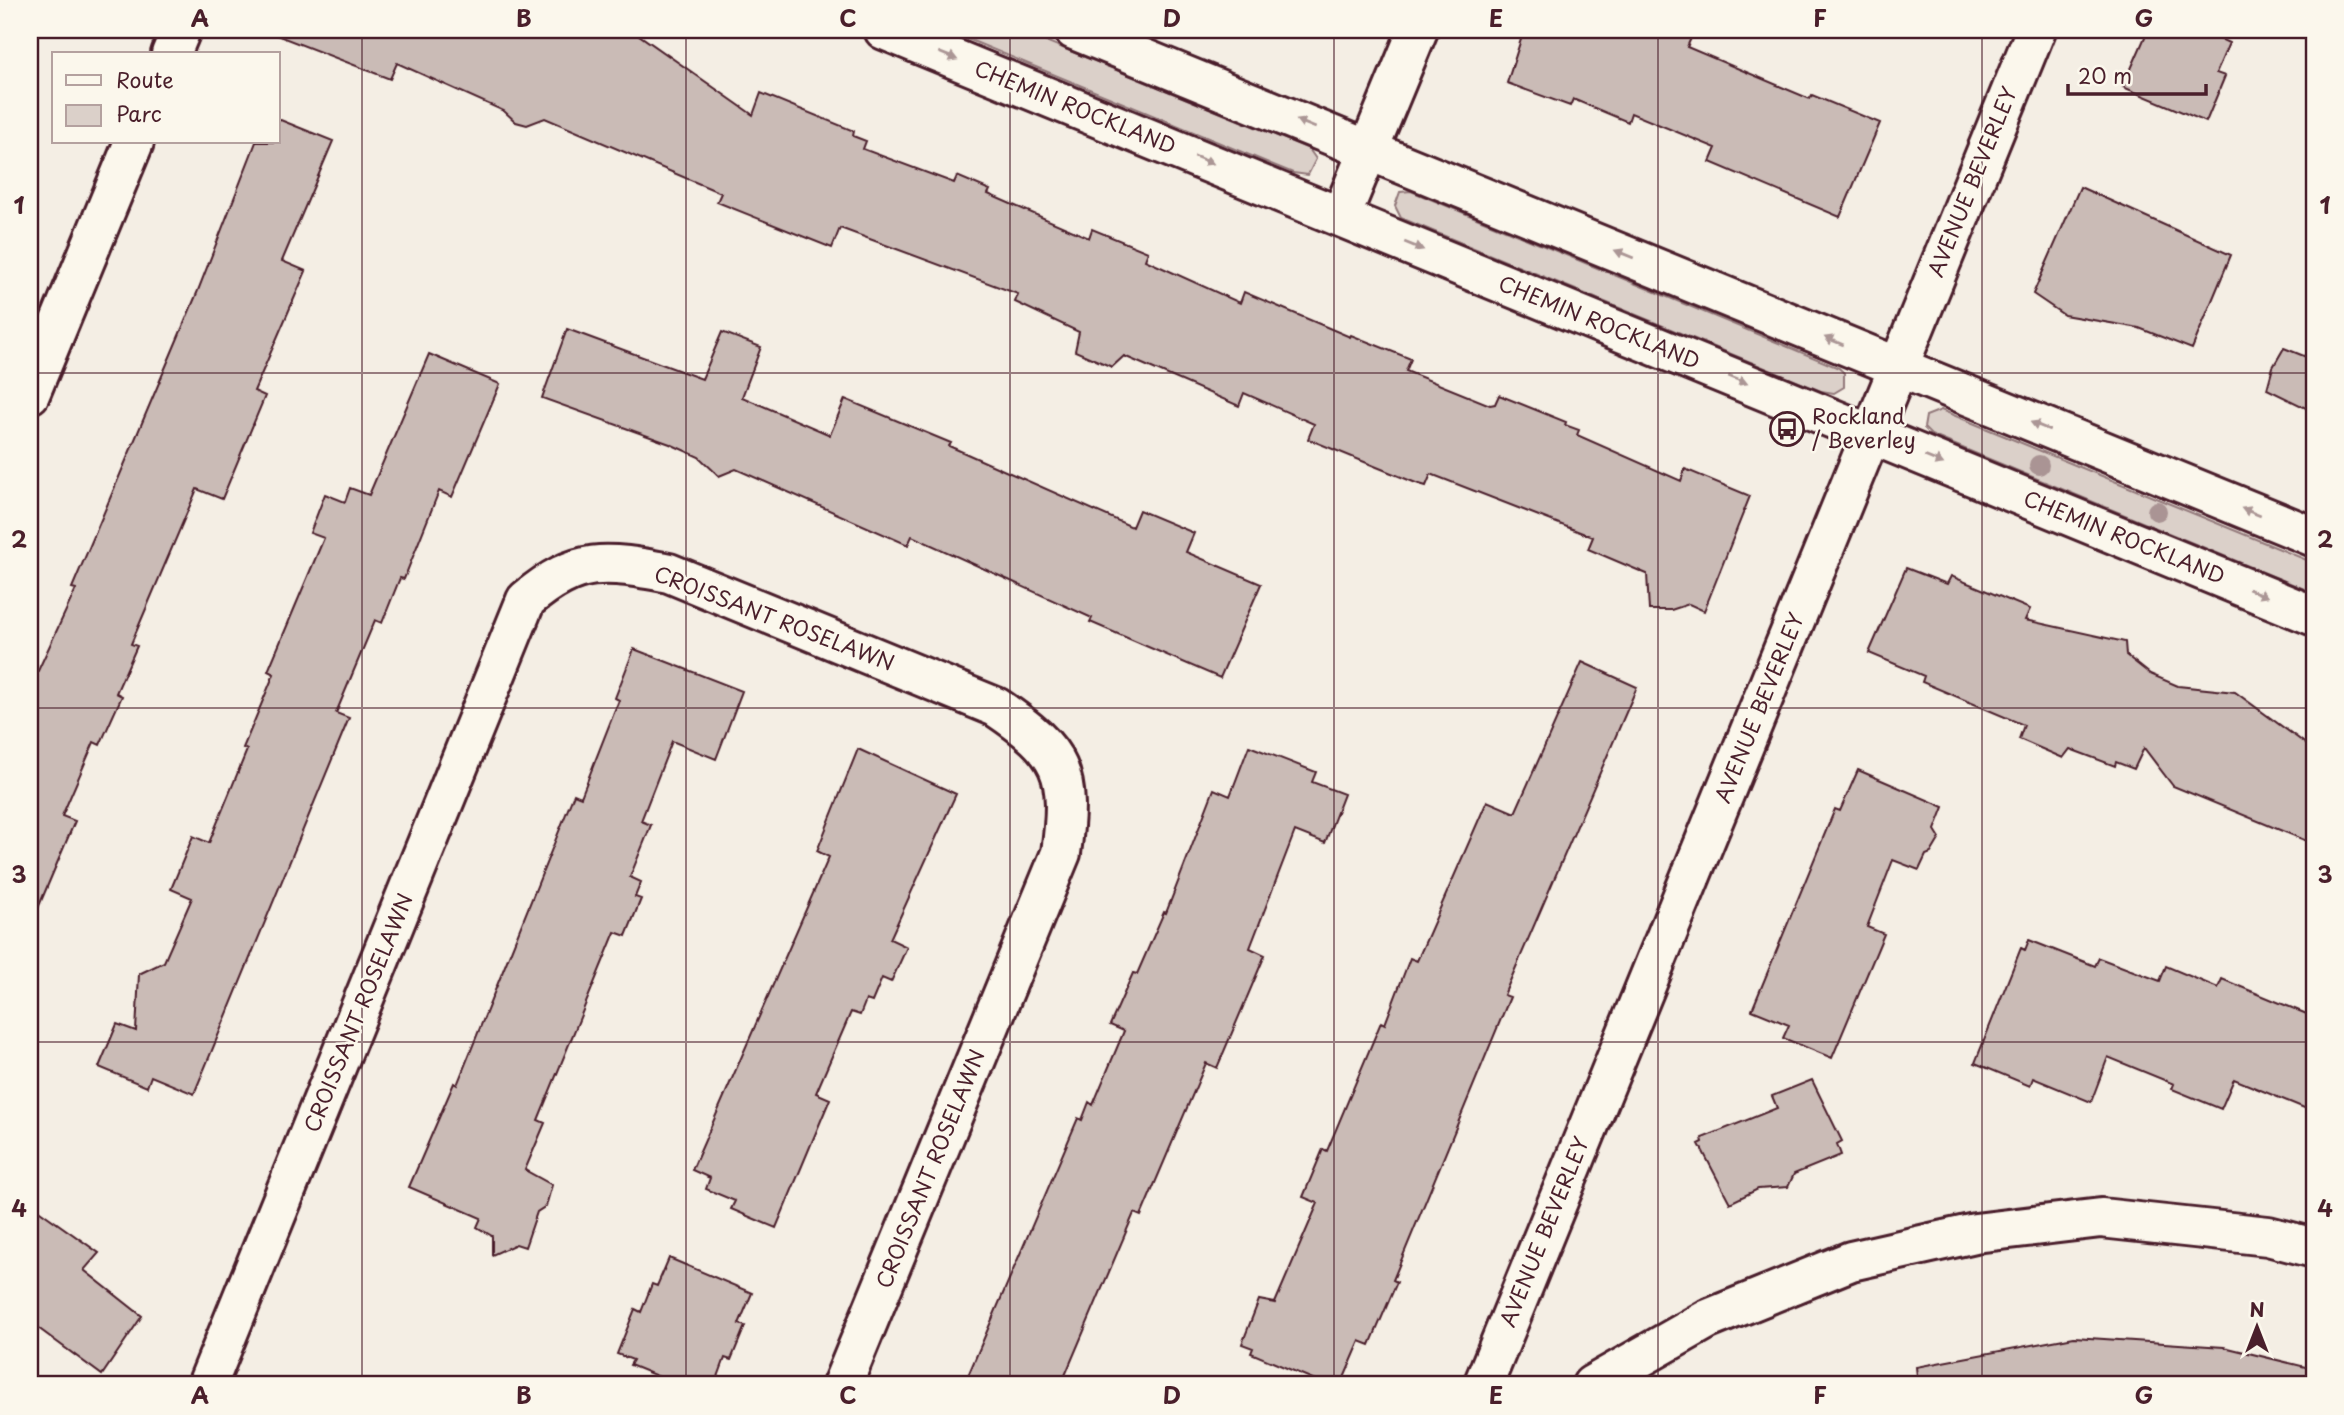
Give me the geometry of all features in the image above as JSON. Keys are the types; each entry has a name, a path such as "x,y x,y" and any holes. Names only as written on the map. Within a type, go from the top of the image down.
{"street":[{"path":"172,52 181,30"},
{"name":"CHEMIN ROCKLAND","path":"884,30 2314,616"},
{"path":"1074,30 2314,537"},
{"path":"1341,216 1418,30"},
{"name":"AVENUE BEVERLEY","path":"1483,1385 2036,30"},
{"path":"30,394 133,144"},
{"name":"CROISSANT ROSELAWN","path":"207,1385 526,600 550,580 582,565 621,564 668,573 996,708 1034,733 1057,763 1068,806 1061,853 842,1385"},
{"path":"1592,1385 1708,1319 1851,1261 1975,1233 2101,1218 2268,1236 2314,1248"}],"green space":[{"path":"946,30 1019,30 1309,149 1316,159 1308,175 1293,173"},
{"path":"1411,191 1839,368 1844,373 1844,387 1834,393 1821,391 1401,218 1395,206 1400,192"},
{"path":"1941,410 2314,563 2314,593 1931,435 1924,428 1926,416"}],"building":[{"path":"272,30 613,30 639,35 753,115 761,93 854,131 853,136 866,141 863,149 954,183 957,176 990,190 988,194 1089,238 1092,229 1148,252 1145,260 1240,303 1244,292 1350,337 1351,335 1411,359 1406,371 1490,405 1495,404 1499,395 1566,422 1565,425 1579,430 1577,435 1681,481 1685,469 1750,496 1704,611 1689,604 1671,610 1649,610 1647,574 1588,549 1593,537 1431,474 1426,486 1308,439 1314,424 1244,393 1239,406 1124,356 1112,367 1075,351 1079,332 1015,302 1018,294 840,228 832,248 717,202 721,193 545,118 527,125 516,122 504,111 397,63 390,79 271,33"},
{"path":"1524,30 1668,30 1691,38 1687,47 1810,99 1812,95 1880,123 1840,217 1710,162 1716,148 1631,113 1628,122 1573,99 1570,106 1507,83"},
{"path":"2148,30 2223,30 2220,39 2229,43 2216,73 2225,76 2206,122 2123,87"},
{"path":"280,120 333,141 282,261 306,271 254,391 265,396 222,499 197,489 131,644 137,646 116,693 122,696 100,745 94,742 62,816 75,821 30,927 30,688 76,589 72,588 197,293 255,144 280,144"},
{"path":"2080,187 2231,255 2192,349 2139,328 2064,315 2033,294"},
{"path":"567,329 702,379 722,332 761,347 742,397 830,435 845,399 951,443 949,446 1132,527 1139,510 1194,533 1186,552 1261,584 1220,678 1090,622 1092,618 912,536 908,545 736,469 719,476 699,457 670,444 542,398"},
{"path":"2284,348 2314,360 2314,412 2267,389 2273,367"},
{"path":"429,354 500,384 452,497 439,491 404,579 400,578 382,623 375,620 336,713 349,718 194,1094 151,1076 147,1087 99,1067 117,1024 136,1031 139,974 164,962 192,898 171,889 193,836 209,843 247,750 243,748 274,674 268,671 324,538 310,533 325,494 345,502 350,488 369,495"},
{"path":"1906,568 1947,584 1951,576 2030,609 2025,620 2125,642 2126,655 2150,674 2178,686 2235,692 2314,750 2314,844 2173,786 2144,748 2134,769 2116,762 2115,766 2070,749 2063,758 2019,739 2024,725 1922,682 1924,676 1869,653"},
{"path":"634,649 742,691 716,759 672,741 641,821 651,825 630,877 641,882 635,897 641,899 626,936 615,932 538,1120 545,1123 525,1170 552,1185 546,1206 537,1212 525,1247 516,1244 492,1255 492,1236 477,1227 481,1218 409,1187 454,1083 457,1085 574,794 581,797 619,700 615,698"},
{"path":"1582,662 1637,687 1504,995 1510,997 1393,1280 1397,1282 1370,1345 1360,1341 1341,1385 1327,1385 1251,1353 1253,1348 1242,1344 1259,1300 1275,1303 1318,1203 1303,1197 1323,1149 1327,1151 1381,1022 1385,1024 1410,958 1417,961 1487,801 1515,813"},
{"path":"1249,746 1316,772 1312,782 1344,794 1325,843 1295,831 1250,948 1265,955 1217,1068 1206,1063 1141,1216 1134,1213 1061,1385 964,1385 1078,1118 1082,1120 1089,1102 1093,1105 1124,1031 1110,1025 1133,973 1137,974 1164,912 1166,913 1214,789 1230,796"},
{"path":"858,749 956,794 890,939 907,947 891,982 882,978 872,1002 866,1000 860,1015 851,1012 816,1093 830,1099 776,1228 731,1209 735,1201 706,1189 710,1178 692,1170 829,857 817,851"},
{"path":"1858,770 1944,807 1935,830 1940,838 1931,853 1926,855 1919,870 1893,860 1867,927 1884,934 1832,1058 1783,1038 1789,1025 1752,1010 1835,809 1840,811"},
{"path":"2029,940 2095,966 2099,958 2160,981 2166,966 2218,988 2222,979 2314,1017 2314,1112 2234,1079 2221,1109 2172,1089 2174,1084 2108,1057 2091,1102 2033,1078 2030,1086 1975,1063 2021,948 2025,950"},
{"path":"1812,1080 1842,1141 1837,1144 1841,1155 1794,1174 1788,1187 1758,1189 1730,1203 1699,1144 1703,1142 1702,1138 1777,1108 1772,1096"},
{"path":"30,1204 99,1253 84,1270 142,1316 102,1375 30,1322"},
{"path":"669,1258 752,1293 739,1324 745,1326 731,1360 725,1358 715,1385 679,1385 630,1365 633,1360 617,1354 635,1309 641,1312 652,1284 657,1286"},
{"path":"2074,1337 2224,1347 2314,1369 2314,1385 1918,1385 1916,1367"}],"place":[{"name":"Rockland / Beverley","path":"1787,429"}]}
